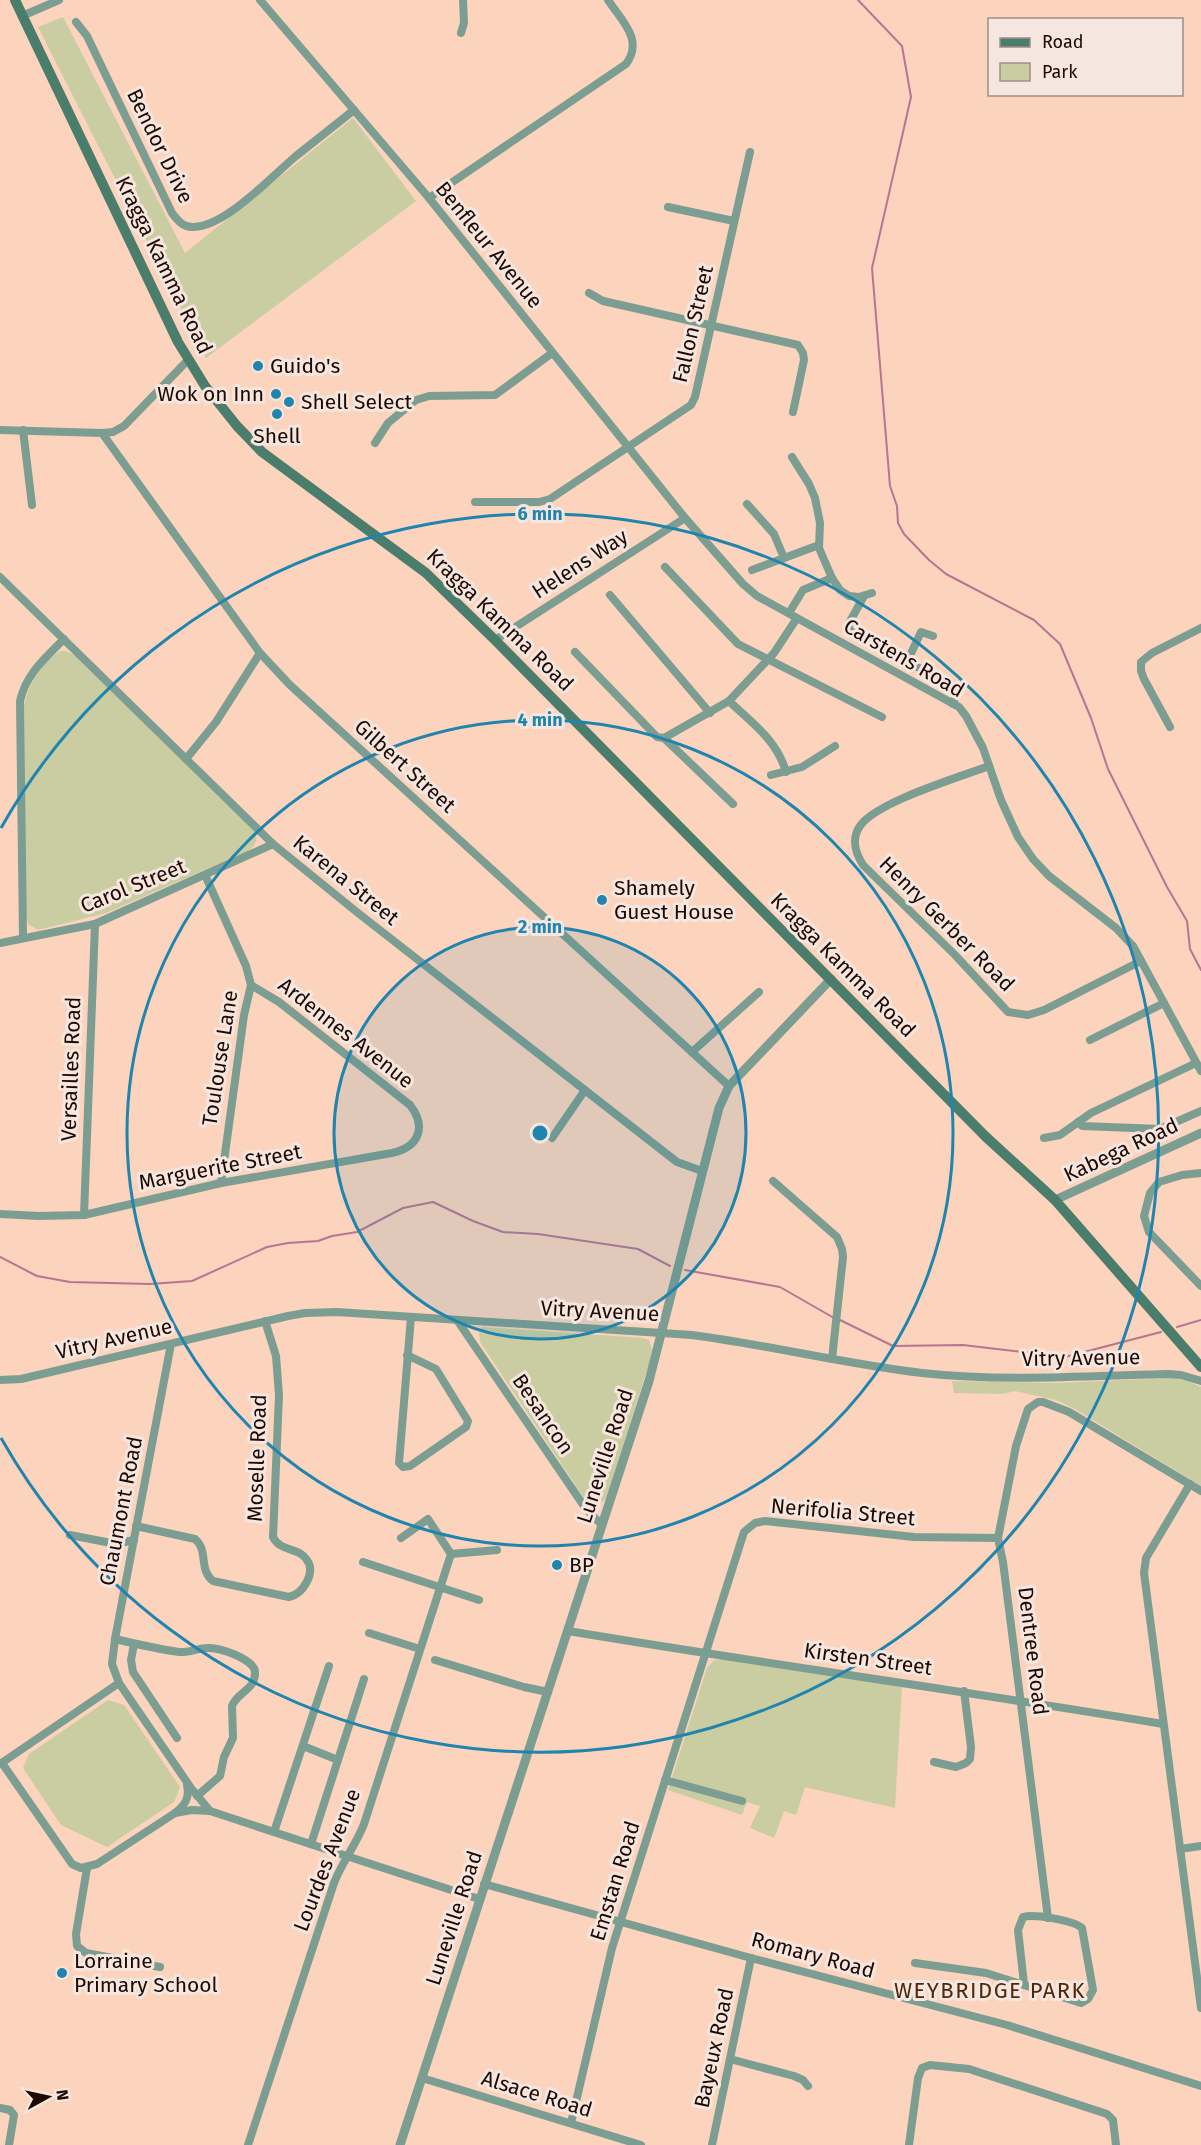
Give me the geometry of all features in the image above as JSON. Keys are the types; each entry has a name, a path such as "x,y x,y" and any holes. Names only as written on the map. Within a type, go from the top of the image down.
{"main road":[{"name":"Kragga Kamma Road","path":"15,0 188,360 205,386 237,426 262,452 426,573 495,640 985,1136 1055,1200 1201,1366"}],"street":[{"path":"22,16 59,0"},
{"name":"Benfleur Avenue","path":"260,0 429,198 685,518"},
{"path":"461,33 464,23 463,0"},
{"path":"429,198 626,64 632,56 634,45 632,36 608,0"},
{"name":"Bendor Drive","path":"76,21 87,36 172,213 180,223 192,228 216,220 240,206 295,157 354,110"},
{"name":"Fallon Street","path":"475,502 545,501 687,408 693,401 750,152"},
{"path":"668,207 734,221"},
{"path":"589,293 603,301 794,343 800,347 804,360 793,412"},
{"path":"375,443 388,423 416,400 429,396 495,395 552,353"},
{"path":"0,429 113,432 124,426 188,360"},
{"path":"23,430 32,505"},
{"name":"Gilbert Street","path":"102,433 260,653 290,685 729,1086"},
{"path":"792,457 815,498 820,523 819,545 832,578 846,595 856,598 868,594 848,625 850,630 855,635 958,688 953,704"},
{"path":"747,504 774,534 784,558"},
{"name":"Helens Way","path":"495,640 685,518"},
{"name":"Carstens Road","path":"685,518 751,592 953,704 966,716 983,748 1009,820 1033,859 1049,876 1116,928 1133,946 1201,1071"},
{"path":"752,570 819,545"},
{"path":"665,567 738,644 882,717"},
{"name":"Karena Street","path":"0,577 273,844 677,1162 702,1171"},
{"path":"789,613 803,590 832,578"},
{"path":"610,595 710,713"},
{"path":"664,738 729,701 769,658 797,618"},
{"path":"1170,727 1144,679 1141,662 1152,653 1201,628"},
{"path":"907,662 921,632 933,636"},
{"path":"23,938 20,701 22,691 33,670 64,639"},
{"path":"575,652 657,737 664,738 733,804"},
{"path":"186,759 216,722 260,653"},
{"path":"729,701 769,739 778,751 786,772"},
{"path":"771,775 810,763 835,746"},
{"name":"Henry Gerber Road","path":"989,766 923,790 876,811 866,818 855,838 856,853 862,865 955,954 1008,1012 1028,1015 1044,1010 1141,961"},
{"name":"Carol Street","path":"0,943 95,924 273,844"},
{"name":"Toulouse Lane","path":"205,875 246,966 251,985 244,1015 221,1183"},
{"name":"Versailles Road","path":"84,1215 95,924"},
{"name":"Luneville Road","path":"400,2145 649,1380 719,1108 729,1086 831,979"},
{"name":"Ardennes Avenue","path":"251,985 288,1010 410,1105 416,1113"},
{"path":"692,1052 759,992"},
{"path":"1090,1040 1164,1003"},
{"path":"1044,1138 1060,1135 1091,1113 1196,1063"},
{"path":"552,1138 585,1090"},
{"path":"1078,1122 1082,1126 1160,1129 1201,1112"},
{"name":"Marguerite Street","path":"0,1214 84,1215 221,1183 401,1151 417,1138 419,1129 416,1113"},
{"name":"Kabega Road","path":"1055,1200 1201,1133"},
{"path":"1201,1173 1182,1175 1159,1182 1150,1193 1144,1216 1149,1232 1201,1286"},
{"path":"773,1181 830,1231 841,1244 843,1257 832,1359"},
{"name":"Vitry Avenue","path":"0,1380 21,1379 304,1313 337,1312 662,1332 736,1340 832,1359 923,1373 1041,1378 1168,1374 1201,1381"},
{"path":"407,1355 436,1369 468,1420 466,1426 410,1466 404,1467 399,1463 407,1355 411,1317"},
{"name":"Besancon","path":"457,1320 586,1509 602,1525"},
{"name":"Moselle Road","path":"136,1526 195,1539 203,1551 205,1573 213,1581 289,1597 303,1589 309,1570 307,1560 300,1554 278,1545 273,1537 279,1395 276,1356 265,1321"},
{"name":"Chaumont Road","path":"119,1683 112,1664 115,1639 171,1344"},
{"name":"Vitry Avenue","path":"1043,1402 1069,1412 1201,1491"},
{"name":"Dentree Road","path":"1043,1402 1033,1404 1028,1409 1020,1428 998,1538 1003,1562 1048,1918"},
{"path":"1190,1484 1144,1564 1201,2008"},
{"path":"401,1538 428,1519 451,1554 497,1550"},
{"name":"Nerifolia Street","path":"706,1654 744,1532 755,1523 777,1522 914,1537 998,1538"},
{"path":"70,1535 116,1544 134,1540"},
{"name":"Lourdes Avenue","path":"248,2145 334,1883 359,1839 451,1554"},
{"path":"363,1562 479,1600"},
{"name":"Kirsten Street","path":"568,1631 706,1654 964,1691 1163,1724"},
{"path":"369,1633 420,1649"},
{"path":"115,1639 183,1652 206,1648 218,1649 249,1662 254,1670 251,1686 234,1702 233,1738 220,1776 197,1796"},
{"path":"135,1644 131,1660 133,1672 177,1738"},
{"name":"Emstan Road","path":"571,2123 612,1948 706,1654"},
{"path":"435,1660 548,1692"},
{"path":"274,1832 329,1666"},
{"path":"311,1844 364,1678"},
{"path":"186,1780 188,1794 186,1802 175,1813 97,1864 81,1868 72,1864 1,1763 119,1683 186,1780 197,1796 210,1811"},
{"path":"934,1762 956,1767 970,1759 971,1748 964,1691"},
{"path":"303,1746 338,1760"},
{"path":"665,1780 742,1801"},
{"path":"175,1813 192,1810 210,1811 479,1899"},
{"path":"1180,1849 1201,1846"},
{"path":"87,1868 76,1934 77,1946 86,1953 160,1967"},
{"name":"Romary Road","path":"484,1884 751,1958 1007,2025 1201,2086"},
{"path":"915,1963 979,1971 1076,2003 1085,2002 1093,1990 1082,1928 1075,1923 1048,1918 1023,1917 1019,1924 1018,1937 1024,1984"},
{"name":"Bayeux Road","path":"712,2145 751,1958"},
{"path":"730,2059 794,2076 808,2086"},
{"path":"909,2145 918,2078 922,2068 930,2065 969,2069 1107,2114 1113,2120 1116,2145"},
{"name":"Alsace Road","path":"422,2078 641,2145"},
{"path":"0,2108 10,2110 14,2115 9,2145"}],"green space":[{"path":"63,17 185,253 353,118 416,201 206,358 38,27"},
{"path":"61,651 74,655 253,829 256,839 253,847 248,851 106,913 38,930 28,924 26,915 24,706 36,674 47,661"},
{"path":"482,1327 649,1340 652,1350 649,1364 604,1501 594,1505 586,1501 480,1342 479,1331"},
{"path":"1174,1378 1201,1387 1201,1486 1075,1409 1056,1400 1015,1391 1003,1394 954,1393 952,1381 1056,1383"},
{"path":"722,1659 902,1686 895,1808 805,1787 796,1815 784,1811 774,1838 750,1828 760,1806 747,1802 742,1815 668,1790 707,1668 714,1660"},
{"path":"108,1700 124,1705 180,1787 174,1802 107,1847 61,1825 23,1768 29,1754"}],"waterway":[{"path":"858,0 902,46 911,97 872,268 890,486 897,506 898,523 904,534 946,574 1034,620 1060,644 1091,718 1108,769 1167,887 1187,921 1190,949 1201,970"},
{"path":"0,1257 37,1276 70,1282 150,1284 192,1281 267,1247 318,1241 357,1232 403,1208 433,1202 503,1232 538,1234 638,1249 670,1266"},
{"path":"685,1270 780,1287 834,1318"},
{"path":"840,1320 893,1346 963,1345 1065,1357 1161,1332"},
{"path":"1177,1327 1201,1320"}],"place":[{"name":"Guido's","path":"258,366"},
{"name":"Wok on Inn","path":"276,394"},
{"name":"Shell Select","path":"289,402"},
{"name":"Shell","path":"277,414"},
{"name":"Shamely Guest House","path":"602,900"},
{"name":"BP","path":"557,1565"},
{"name":"Lorraine Primary School","path":"62,1973"}],"district":[{"name":"WEYBRIDGE PARK","path":"990,1990"}]}
